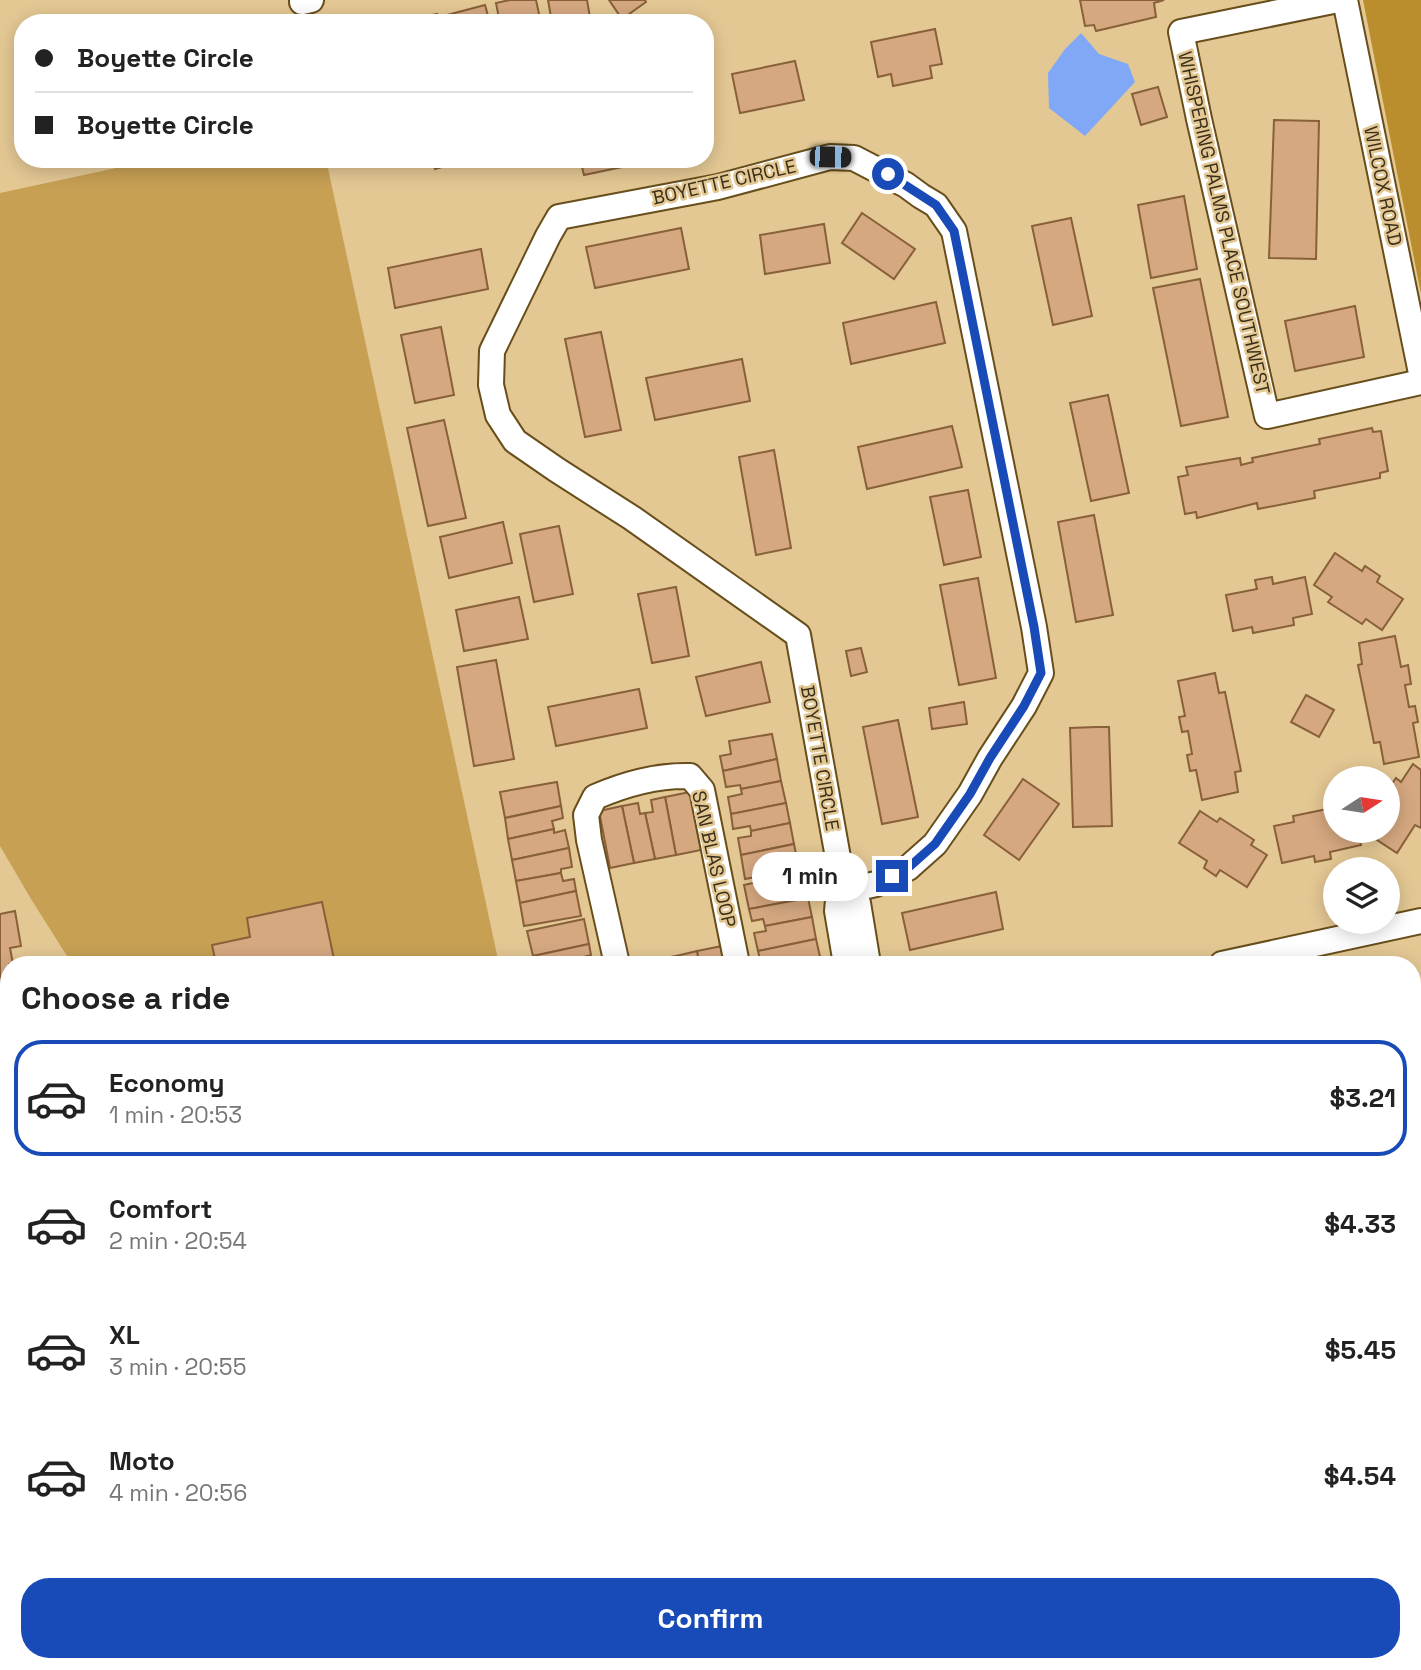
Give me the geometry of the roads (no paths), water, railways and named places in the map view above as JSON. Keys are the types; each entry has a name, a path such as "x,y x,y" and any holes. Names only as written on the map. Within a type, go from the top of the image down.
{"street":[{"name":"WHISPERING PALMS PLACE SOUTHWEST","path":"1338,0 1181,32 1199,119 1267,416 1421,382"},
{"name":"WILCOX ROAD","path":"1345,0 1421,373"},
{"name":"BOYETTE CIRCLE","path":"844,891 876,884 908,868 935,844 970,794 1041,673 954,231 936,205 906,185 854,158 830,157 718,187 559,217 492,351 491,385 498,415 515,441 632,518 798,635 844,891 838,900 837,911 845,956"},
{"name":"SAN BLAS LOOP","path":"615,956 586,815 595,797 621,786 673,775 690,776 702,790 735,956"},
{"name":"BOYETTE CIRCLE","path":"844,891 858,903 867,956"},
{"path":"1259,956 1421,921"}],"water":[{"path":"1081,33 1099,54 1128,64 1135,82 1085,136 1049,108 1048,73 1065,49"}]}
